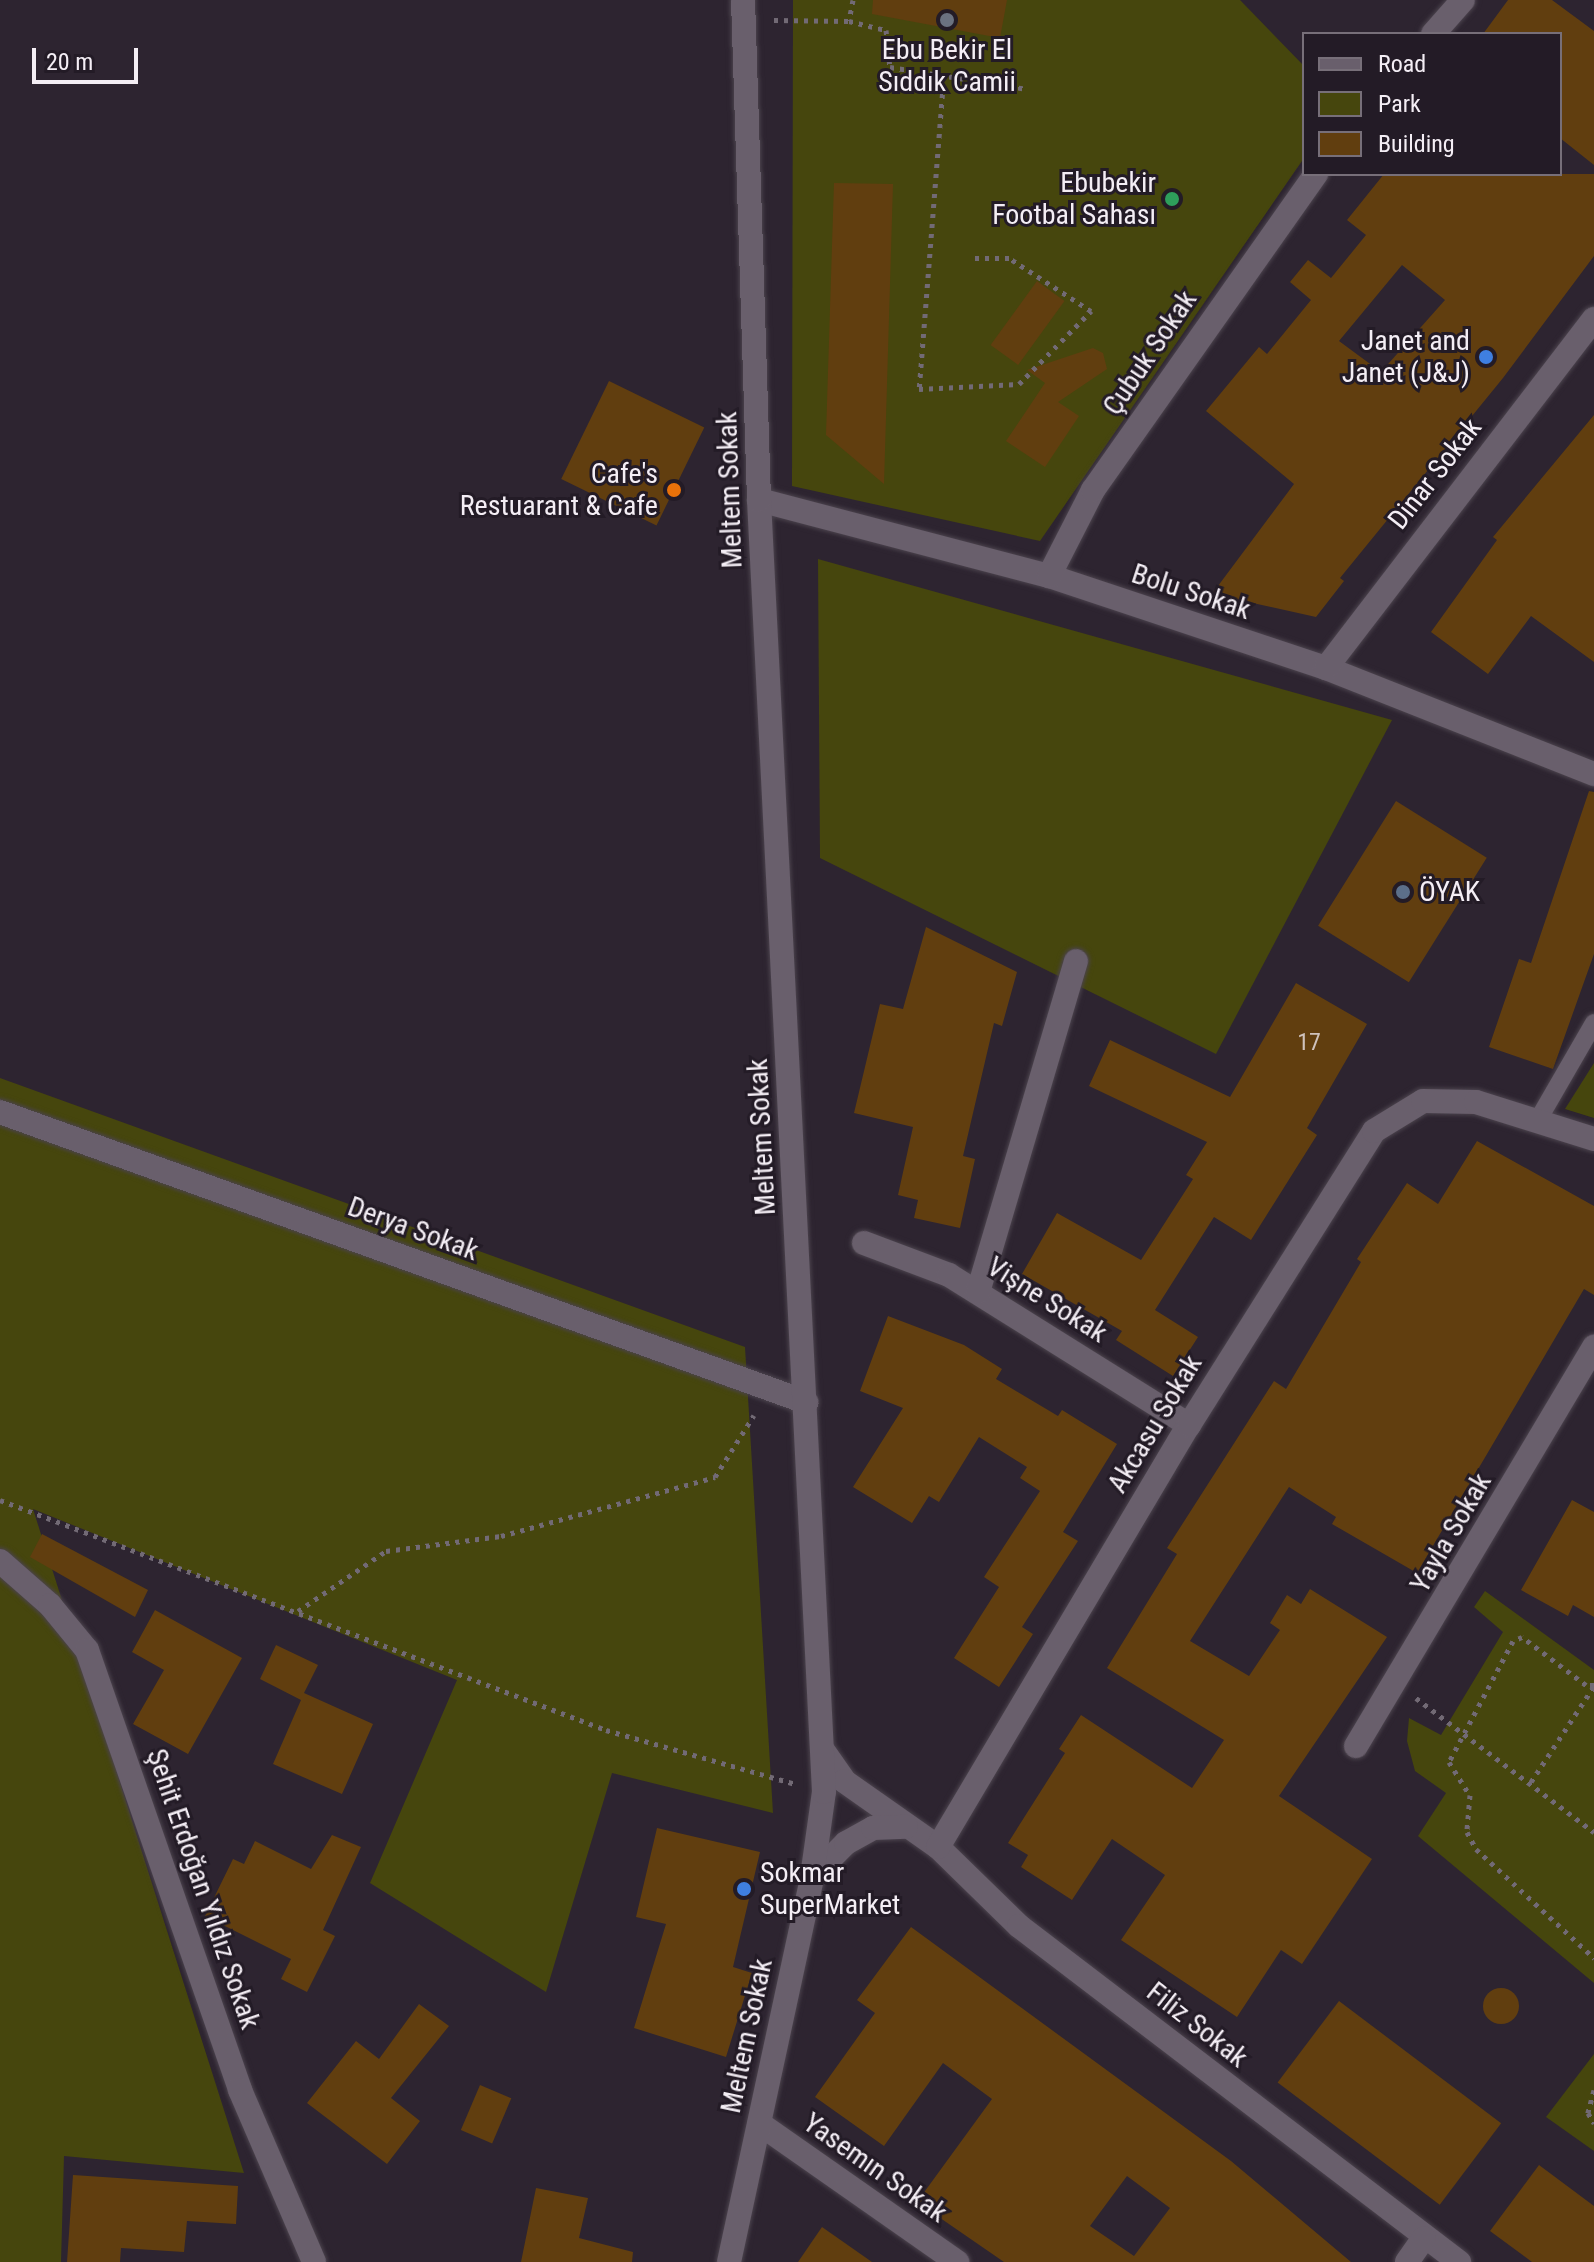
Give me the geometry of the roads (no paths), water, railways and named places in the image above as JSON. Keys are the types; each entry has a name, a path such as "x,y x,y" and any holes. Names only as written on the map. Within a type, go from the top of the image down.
{"street":[{"path":"1435,32 1463,0"},
{"name":"Meltem Sokak","path":"729,2262 812,1877 824,1792 759,500 743,10"},
{"name":"Çubuk Sokak","path":"1049,576 1093,490 1315,176"},
{"name":"Dinar Sokak","path":"1326,668 1594,319"},
{"name":"Bolu Sokak","path":"759,500 1049,576 1326,668 1593,772"},
{"path":"978,1292 1076,961"},
{"name":"Akcasu Sokak","path":"938,1847 1189,1425 1374,1131 1423,1101 1476,1102 1594,1139"},
{"name":"Derya Sokak","path":"0,1112 806,1402"},
{"name":"Vişne Sokak","path":"864,1243 904,1255 978,1292 1189,1425"},
{"name":"Yayla Sokak","path":"1356,1746 1397,1685 1594,1347"},
{"name":"Şehit Erdoğan Yıldız Sokak","path":"0,1561 50,1605 87,1650 240,2090 311,2260"},
{"name":"Filiz Sokak","path":"822,1749 844,1781 938,1847 1019,1926 1459,2262"},
{"path":"812,1877 846,1843 873,1828 906,1827"},
{"name":"Yasemın Sokak","path":"760,2124 957,2262"},
{"path":"1407,2262 1424,2238"}],"lane":[{"path":"1538,1120 1594,1023"}],"place":[{"name":"Ebu Bekir El Sıddık Camii","path":"947,20"},
{"name":"Ebubekir Footbal Sahası","path":"1172,199"},
{"name":"Janet and Janet (J&J)","path":"1486,357"},
{"name":"Cafe's Restuarant & Cafe","path":"674,490"},
{"name":"ÖYAK","path":"1403,892"},
{"name":"Sokmar SuperMarket","path":"744,1889"}]}
